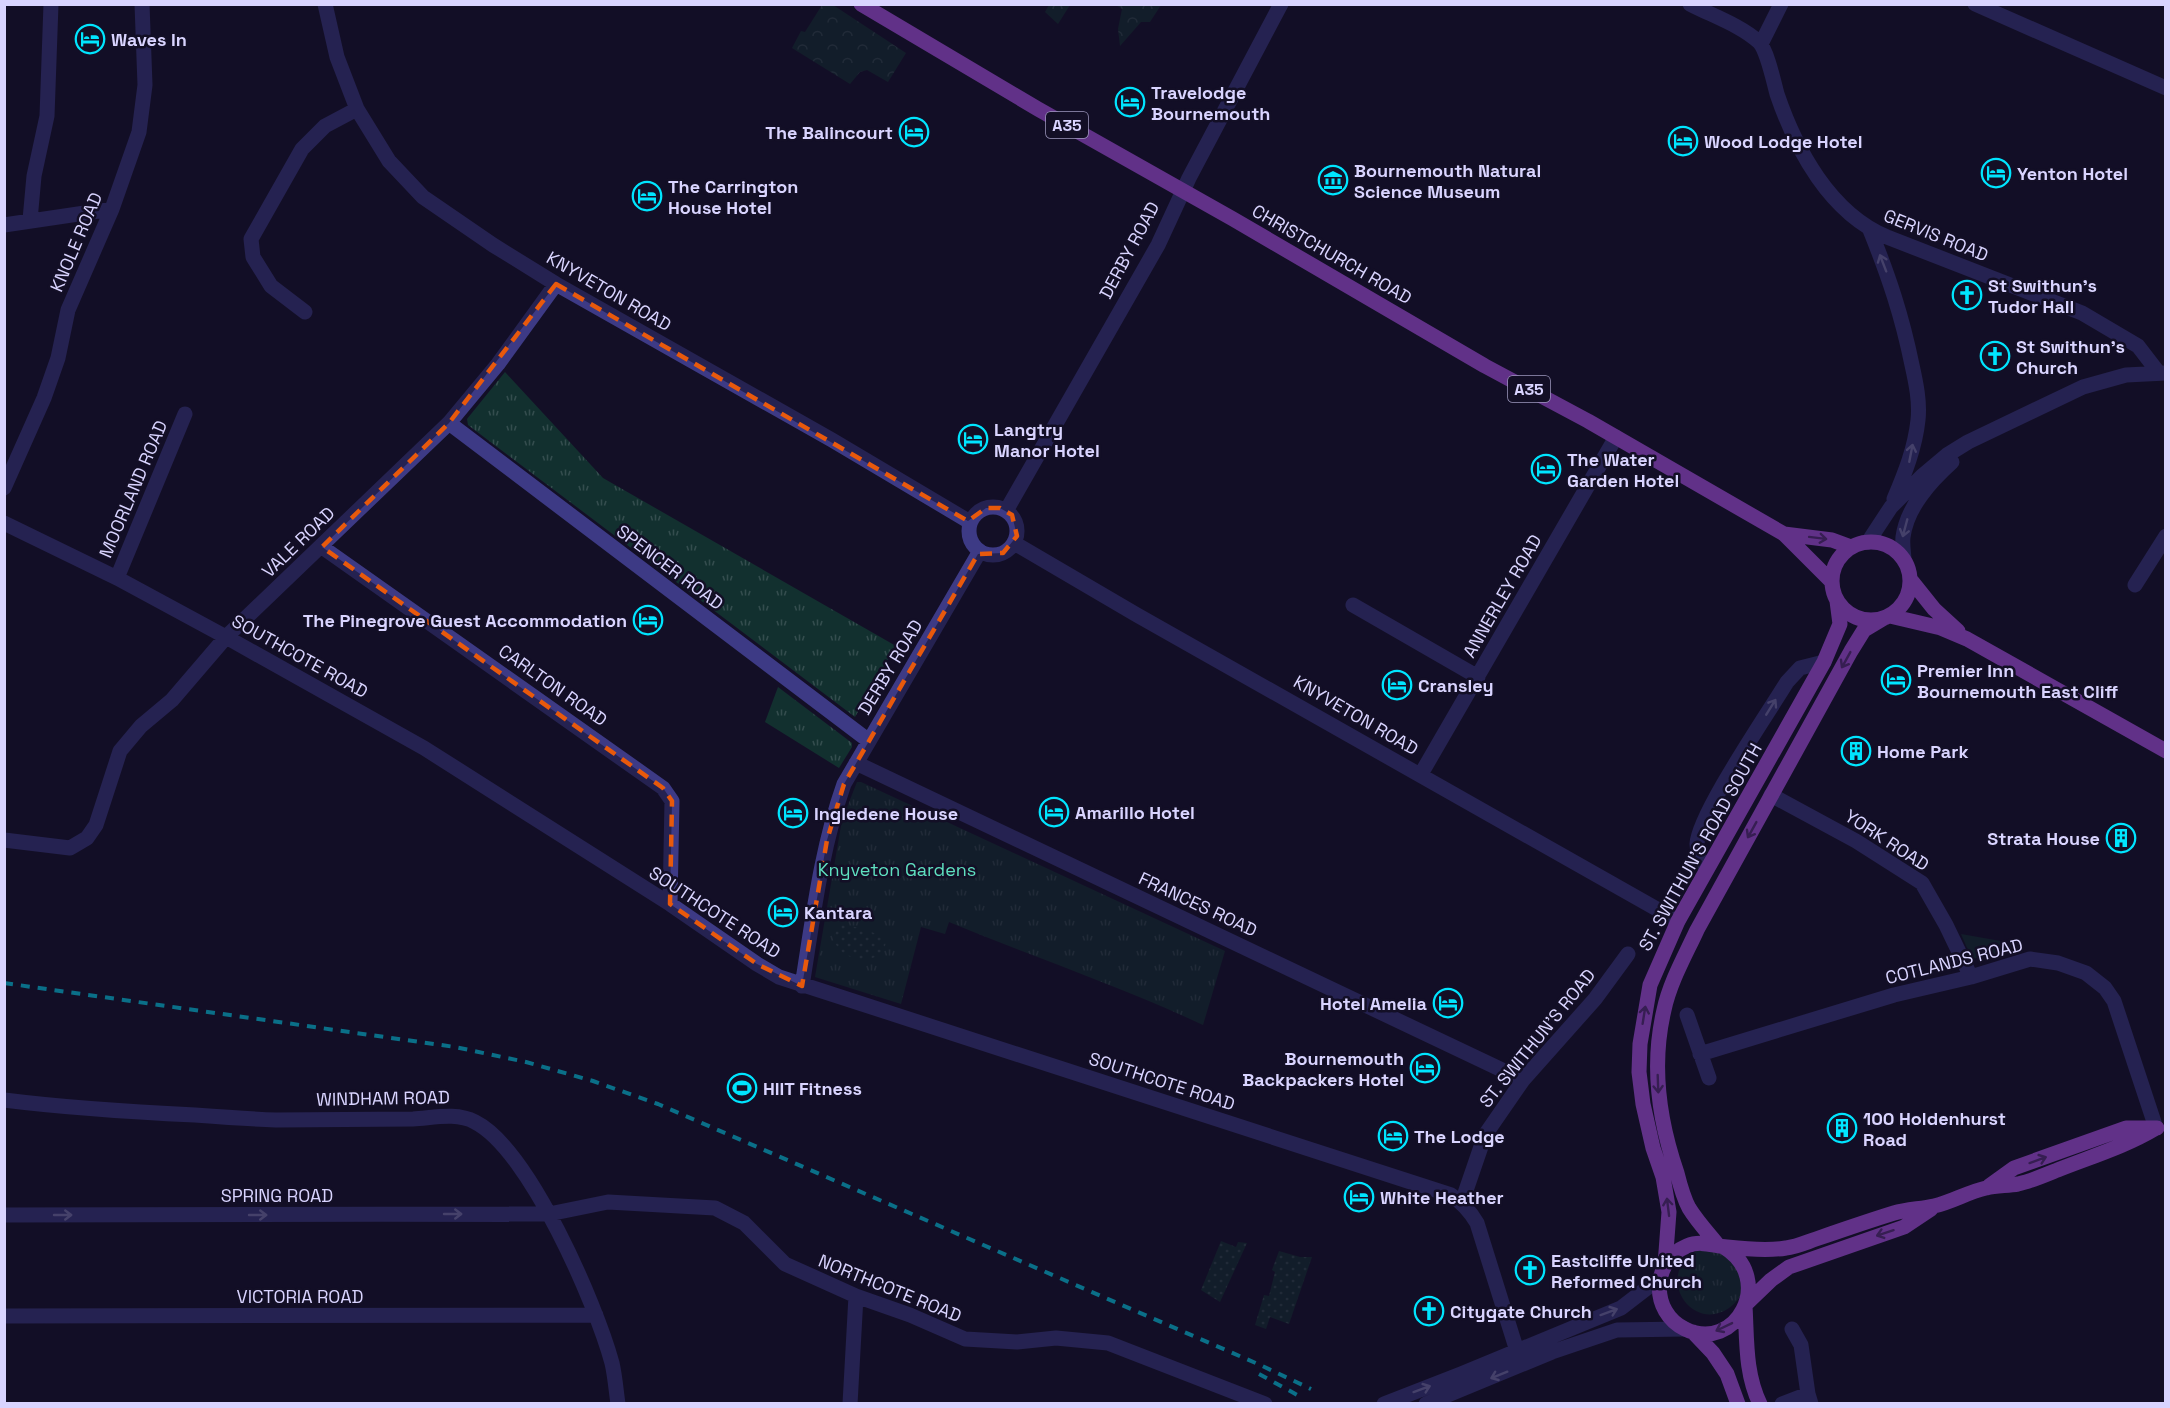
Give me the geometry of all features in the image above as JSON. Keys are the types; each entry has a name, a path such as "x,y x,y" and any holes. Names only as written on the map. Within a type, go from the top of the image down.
{"main road":[{"name":"CHRISTCHURCH ROAD","path":"861,4 1038,109 1183,190 1485,366 1616,437 1784,534 1832,581"},
{"name":"CHRISTCHURCH ROAD","path":"1784,534 1832,540 1851,547"},
{"path":"1910,579 1909,590 1899,609 1887,617 1874,620 1852,616 1844,609 1837,601 1832,581 1837,562 1851,547 1868,542 1889,546 1904,561 1910,579 1934,609 1967,639"},
{"name":"ST. SWITHUN'S ROAD SOUTH","path":"1662,1271 1669,1212 1643,1104 1639,1072 1640,1044 1650,985 1678,921 1824,662 1840,624 1837,601"},
{"path":"1887,617 1941,627 1967,639 2166,751"},
{"name":"ST. SWITHUN'S ROAD SOUTH","path":"1721,1246 1688,1206 1672,1159 1659,1103 1658,1051 1664,1008 1697,930 1860,637 1864,630 1887,617"},
{"path":"1738,1404 1727,1374 1713,1353 1689,1330 1670,1318 1663,1306 1659,1293 1662,1271 1675,1253 1688,1245 1702,1242 1721,1246 1786,1248 1897,1212 1936,1205 1987,1188 2019,1184 2131,1142 2161,1127"},
{"path":"1689,1330 1706,1333 1731,1324 1771,1280 1789,1267 1904,1227 1936,1205"},
{"path":"1721,1246 1736,1255 1744,1266 1748,1278 1749,1294 1746,1305 1748,1367 1752,1389 1760,1404"}],"street":[{"path":"30,220 34,176 47,116 51,4"},
{"name":"KNOLE ROAD","path":"4,488 44,398 58,358 68,310 112,209 140,132 146,85 142,4"},
{"name":"KNYVETON ROAD","path":"326,4 337,57 357,109 388,160 423,197 493,245 556,284 832,440 970,522"},
{"name":"DERBY ROAD","path":"1006,511 1158,245 1183,190 1281,4"},
{"path":"1690,4 1739,28 1761,44 1781,4"},
{"path":"1975,4 2166,87"},
{"name":"GERVIS ROAD","path":"1761,44 1784,114 1805,157 1836,200 1854,218 1870,230 2082,313 2138,345 2162,373"},
{"path":"305,312 271,286 253,257 251,239 303,149 325,126 357,109"},
{"path":"4,225 112,209"},
{"path":"1870,230 1894,290 1906,333 1918,399 1918,420 1909,464 1890,507"},
{"name":"VALE ROAD","path":"4,840 70,848 87,838 96,825 120,751 141,726 172,700 226,637 449,423 498,364 556,284"},
{"name":"GERVIS ROAD","path":"1868,542 1890,507 1947,455 1968,442 2083,387 2126,375 2162,373"},
{"name":"MOORLAND ROAD","path":"117,578 185,414"},
{"name":"SPENCER ROAD","path":"449,423 869,741"},
{"name":"GERVIS ROAD","path":"1904,561 1902,538 1908,517 1920,496 1945,469 2000,426"},
{"name":"ANNERLEY ROAD","path":"1421,774 1616,437"},
{"path":"993,507 1006,511 1012,515 1017,529 1014,543 1010,549 995,555 980,551 970,538 970,522 974,516 986,508 993,507"},
{"name":"SOUTHCOTE ROAD","path":"4,523 117,578 424,747 670,904 779,977 1451,1195 1462,1202"},
{"path":"2135,585 2166,536"},
{"name":"KNYVETON ROAD","path":"1014,543 1678,921"},
{"name":"CARLTON ROAD","path":"322,547 663,788 672,801 670,904"},
{"name":"DERBY ROAD","path":"802,986 829,830 844,784 980,551"},
{"path":"1353,605 1478,677"},
{"path":"1706,870 1699,859 1697,842 1704,821 1719,792 1787,682 1800,668 1824,662"},
{"name":"FRANCES ROAD","path":"856,763 1523,1080"},
{"name":"YORK ROAD","path":"1771,795 1856,841 1922,883 1946,925 1971,977"},
{"name":"ST. SWITHUN'S ROAD","path":"1462,1202 1485,1135 1523,1080 1595,999 1628,954"},
{"name":"COTLANDS ROAD","path":"1700,1054 1894,995 1971,977 2030,959 2065,965 2097,980 2105,988 2114,1001 2161,1127"},
{"path":"1687,1015 1709,1078"},
{"name":"WINDHAM ROAD","path":"4,1100 78,1108 274,1120 417,1119 459,1116 474,1121 497,1137 522,1170 549,1214 572,1259 596,1315 612,1364 618,1404"},
{"name":"NORTHCOTE ROAD","path":"549,1214 608,1202 715,1208 744,1223 784,1264 856,1296 965,1339 1017,1342 1056,1338 1108,1343 1265,1404"},
{"path":"1462,1202 1477,1223 1517,1351"},
{"name":"SPRING ROAD","path":"4,1215 549,1214"},
{"path":"1384,1404 1621,1308 1662,1271"},
{"path":"850,1404 856,1296"},
{"name":"VICTORIA ROAD","path":"4,1316 596,1315"},
{"path":"1782,1404 1809,1399 1801,1345 1792,1329"},
{"path":"1426,1404 1552,1352 1617,1330 1689,1330"}],"highlighted area":[{"path":"556,284 968,521 986,508 1000,508 1012,515 1017,536 1003,553 978,554 844,784 827,840 802,986 757,964 670,904 672,801 663,788 322,547 449,423"}],"green space":[{"path":"822,5 833,5 906,53 888,82 867,70 860,72 850,84 792,48 801,31 805,32"},
{"path":"1049,5 1070,5 1058,24 1045,12"},
{"path":"1116,5 1161,5 1150,22 1141,22 1120,46 1118,29 1122,9"},
{"path":"505,372 603,478 896,646 855,717 468,425 467,419"},
{"path":"778,687 852,743 852,747 839,768 765,722"},
{"name":"Knyveton Gardens","path":"857,782 1225,951 1203,1025 1140,997 949,922 945,934 921,927 901,1004 815,977 842,820"},
{"path":"842,925 877,934 886,941 884,948 880,954 868,959 847,955 840,950 833,939 837,929"},
{"path":"1961,934 2012,943 2019,948 1972,959"},
{"path":"1221,1241 1236,1247 1238,1242 1247,1243 1220,1302 1201,1290"},
{"path":"1703,1248 1734,1257 1742,1285 1742,1292 1736,1302 1715,1314 1701,1313 1690,1306 1682,1296 1678,1283 1679,1270 1687,1258"},
{"path":"1279,1251 1300,1257 1312,1257 1289,1324 1270,1317 1266,1329 1255,1325 1264,1295 1269,1296 1275,1272 1272,1270"}],"railway":[{"path":"4,983 455,1047 526,1062 593,1081 658,1104 1311,1389"},
{"path":"1259,1374 1301,1397"}],"place":[{"name":"Waves In","path":"90,39"},
{"name":"Travelodge Bournemouth","path":"1130,102"},
{"name":"The Balincourt","path":"914,132"},
{"name":"Wood Lodge Hotel","path":"1683,141"},
{"name":"Yenton Hotel","path":"1996,173"},
{"name":"Bournemouth Natural Science Museum","path":"1333,180"},
{"name":"The Carrington House Hotel","path":"647,196"},
{"name":"St Swithun's Tudor Hall","path":"1967,295"},
{"name":"St Swithun's Church","path":"1995,356"},
{"name":"Langtry Manor Hotel","path":"973,439"},
{"name":"The Water Garden Hotel","path":"1546,469"},
{"name":"The Pinegrove Guest Accommodation","path":"648,620"},
{"name":"Premier Inn Bournemouth East Cliff","path":"1896,680"},
{"name":"Cransley","path":"1397,685"},
{"name":"Home Park","path":"1856,751"},
{"name":"Amarillo Hotel","path":"1054,812"},
{"name":"Ingledene House","path":"793,813"},
{"name":"Strata House","path":"2121,838"},
{"name":"Kantara","path":"783,912"},
{"name":"Hotel Amelia","path":"1448,1003"},
{"name":"Bournemouth Backpackers Hotel","path":"1425,1068"},
{"name":"HIIT Fitness","path":"742,1088"},
{"name":"100 Holdenhurst Road","path":"1842,1128"},
{"name":"The Lodge","path":"1393,1136"},
{"name":"White Heather","path":"1359,1197"},
{"name":"Eastcliffe United Reformed Church","path":"1530,1270"},
{"name":"Citygate Church","path":"1429,1311"}]}
